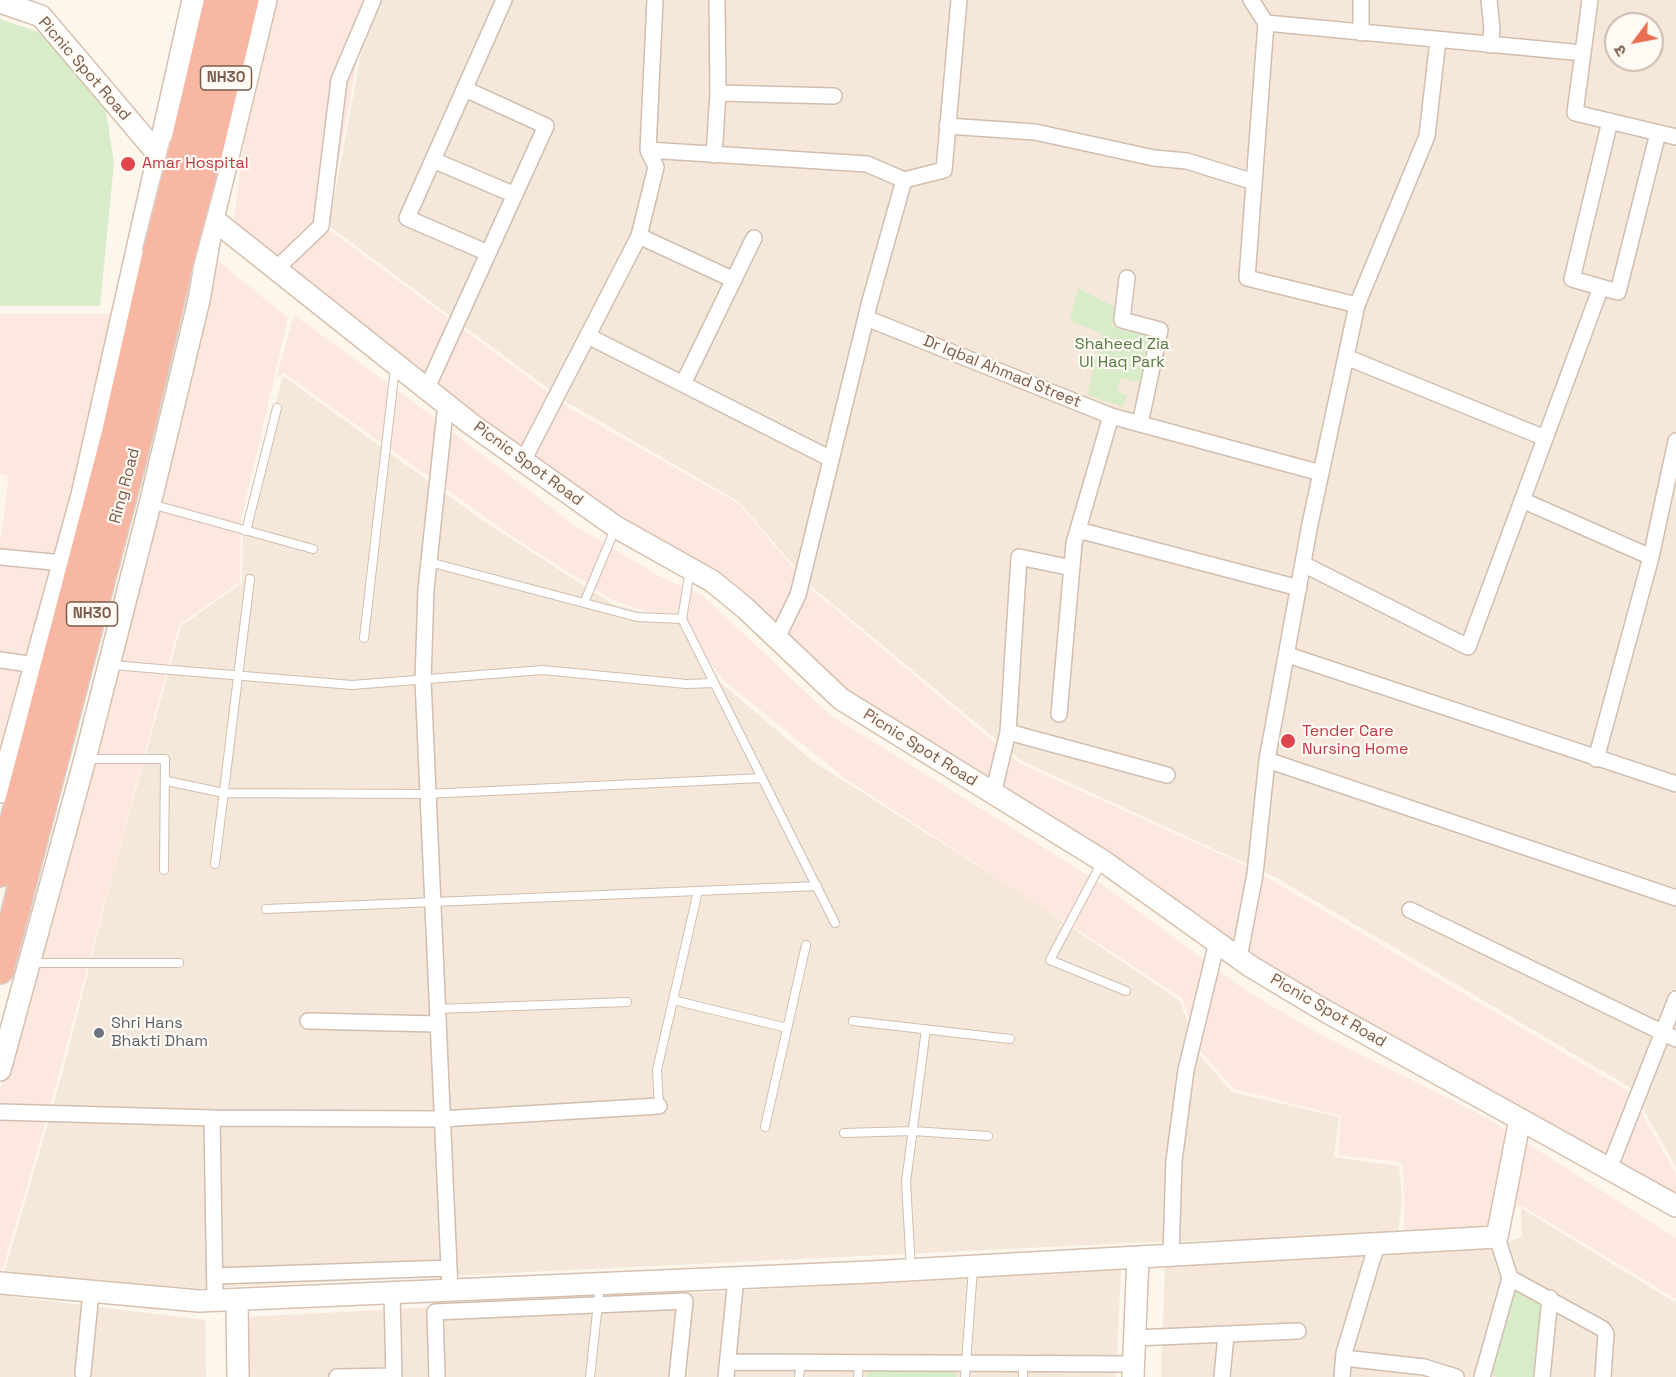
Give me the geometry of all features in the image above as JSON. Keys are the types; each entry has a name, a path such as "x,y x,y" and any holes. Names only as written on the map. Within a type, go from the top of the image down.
{"highway":[{"name":"Ring Road","path":"0,970 140,431 170,254 219,0"},
{"name":"Ring Road","path":"0,873 115,435 170,254 263,0"}],"street":[{"path":"0,1070 86,759 107,665 150,504 199,300 170,254 156,154 193,0"},
{"path":"0,792 94,442 170,254 213,219 263,0"},
{"path":"276,269 321,226 339,80 373,0"},
{"path":"488,253 407,218 504,0"},
{"path":"523,461 639,236 656,167 648,150 655,0"},
{"path":"714,155 718,93 717,0"},
{"path":"648,150 867,164 904,180 944,170 958,0"},
{"path":"1251,0 1266,23 1247,278 1357,305"},
{"path":"1361,0 1361,33"},
{"path":"1489,0 1492,29 1490,45"},
{"path":"1590,0 1575,113 1676,137"},
{"name":"Picnic Spot Road","path":"0,2 41,16 213,219 446,404 523,461 616,527 712,581 777,638 841,699 1103,861 1239,958 1320,1008 1676,1206"},
{"path":"1266,23 1583,53"},
{"path":"1239,958 1255,874 1267,760 1321,473 1357,305 1427,136 1438,40"},
{"path":"427,388 546,126 465,89"},
{"path":"718,93 834,96"},
{"path":"1610,121 1572,279 1618,292 1658,133"},
{"path":"947,126 1035,132 1154,158 1187,161 1254,182"},
{"path":"433,160 515,195"},
{"path":"777,638 798,595 866,318 904,180"},
{"path":"639,236 734,280"},
{"path":"683,384 754,238"},
{"path":"1127,278 1122,320 1160,330 1140,423"},
{"path":"1304,564 1468,647 1600,287"},
{"name":"Dr Iqbal Ahmad Street","path":"866,318 1111,416 1321,473"},
{"path":"588,336 831,459"},
{"path":"1346,357 1545,438"},
{"path":"446,404 429,562 423,680 436,1017 450,1290"},
{"path":"1059,714 1072,568 1078,530 1111,416"},
{"path":"1596,759 1671,484 1676,441"},
{"path":"1522,500 1651,557"},
{"path":"1078,530 1299,588"},
{"path":"0,557 63,563"},
{"path":"993,794 1008,732 1019,557 1072,568"},
{"path":"1288,655 1676,784"},
{"path":"0,660 35,665"},
{"path":"1008,732 1167,775"},
{"path":"1267,760 1676,898"},
{"path":"1410,910 1669,1036"},
{"path":"1171,1255 1174,1161 1186,1070 1217,942"},
{"path":"1609,1169 1669,1036 1676,999"},
{"path":"308,1021 436,1017"},
{"path":"0,1112 212,1118 441,1119 659,1106"},
{"path":"212,1118 215,1301"},
{"path":"1482,1377 1510,1278 1497,1237 1520,1119"},
{"path":"0,1283 215,1301 736,1278 1497,1237"},
{"path":"1342,1377 1344,1358 1377,1244"},
{"path":"736,1278 727,1370 1133,1371 1138,1257"},
{"path":"215,1276 448,1268"},
{"path":"1510,1278 1603,1329 1606,1334 1603,1377"},
{"path":"83,1373 91,1292"},
{"path":"337,1377 394,1376 392,1293"},
{"path":"1542,1377 1550,1298"},
{"path":"237,1300 238,1377"},
{"path":"437,1377 435,1312 685,1301 677,1377"},
{"path":"1135,1338 1298,1331"},
{"path":"1222,1377 1226,1335"},
{"path":"1344,1358 1424,1367 1456,1377"}],"lane":[{"path":"364,638 395,363"},
{"path":"246,531 277,408"},
{"path":"150,504 313,549"},
{"path":"585,603 616,527"},
{"path":"429,562 637,617 682,619"},
{"path":"690,569 682,619 835,923"},
{"path":"215,864 250,579"},
{"path":"107,665 352,685 543,670 686,684 714,683"},
{"path":"86,759 165,759 167,782 164,870"},
{"path":"167,782 224,793 427,794 762,778"},
{"path":"1103,861 1050,960 1126,992"},
{"path":"266,909 817,886"},
{"path":"659,1106 657,1070 698,891"},
{"path":"765,1127 806,945"},
{"path":"28,963 179,963"},
{"path":"673,1000 787,1028"},
{"path":"436,1017 627,1002"},
{"path":"854,1021 1010,1039"},
{"path":"911,1269 906,1182 926,1029"},
{"path":"844,1132 913,1131 988,1136"},
{"path":"966,1370 973,1266"},
{"path":"590,1377 600,1284"}],"shaded area":[{"path":"276,0 368,0 327,228 569,408 739,504 810,588 1019,763 1251,868 1630,1092 1676,1174 1676,1200 1272,976 843,693 784,639 617,523 232,231 248,115"},
{"path":"371,0 1676,0 1676,1167 1631,1088 1275,877 1022,761 811,586 739,502 565,401 329,226"},
{"path":"218,261 288,318 241,520 240,582 179,625 49,1111 0,1278 0,1091 92,765 158,513"},
{"path":"0,314 112,314 83,457 0,762 0,542 9,477 0,473"},
{"path":"294,315 412,401 575,526 666,580 701,594 830,715 1094,879 1248,992 1318,1033 1487,1118 1676,1238 1676,1299 1524,1207 1517,1206 1503,1239 1405,1248 1403,1166 1399,1162 1338,1155 1341,1116 1234,1089 1200,1051 1182,998 846,779 722,679 682,623 614,601 510,535 284,373 276,378"},
{"path":"283,376 488,524 611,603 679,624 721,683 814,762 1024,895 1180,1001 1198,1053 1232,1092 1339,1117 1334,1157 1399,1166 1402,1199 1398,1235 1151,1242 200,1288 3,1277 63,1071 114,869 181,626 242,583 243,523"},
{"path":"1521,1208 1676,1303 1676,1377 1161,1377 1165,1267 1490,1248 1522,1237"},
{"path":"1121,1270 1116,1377 249,1377 248,1317"},
{"path":"0,1295 205,1320 206,1377 0,1377"}],"green space":[{"path":"0,19 50,36 105,105 114,163 100,306 0,306"},
{"name":"Shaheed Zia Ul Haq Park","path":"1078,288 1115,307 1112,326 1149,333 1140,383 1121,378 1117,391 1127,396 1123,407 1087,395 1102,333 1070,321"},
{"path":"1514,1289 1543,1303 1533,1377 1497,1377 1489,1371"},
{"path":"868,1370 957,1371 956,1377 867,1377"}],"place":[{"name":"Amar Hospital","path":"128,164"},
{"name":"Tender Care Nursing Home","path":"1288,741"},
{"name":"Shri Hans Bhakti Dham","path":"99,1033"}]}
